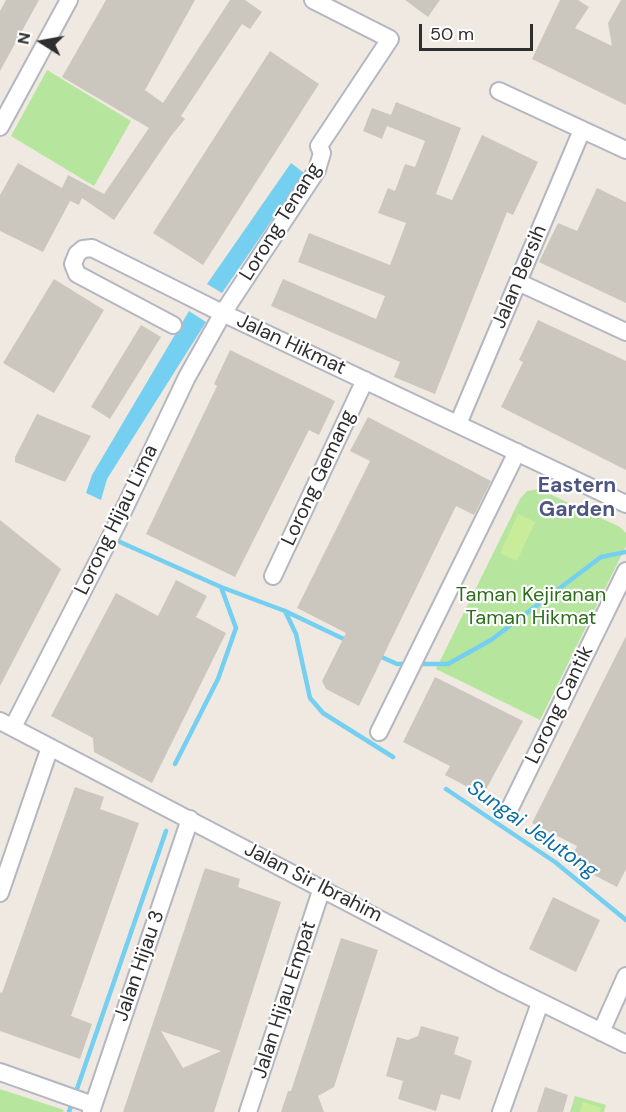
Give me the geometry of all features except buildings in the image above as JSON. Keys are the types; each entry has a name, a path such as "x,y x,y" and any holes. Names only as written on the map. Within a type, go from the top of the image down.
{"street":[{"path":"0,127 69,0"},
{"path":"313,0 338,5"},
{"name":"Lorong Tenang","path":"217,311 317,170 322,153 319,146 390,39 338,5"},
{"path":"499,91 626,150"},
{"name":"Jalan Bersih","path":"458,424 582,130"},
{"name":"Jalan Hikmat","path":"173,325 77,274 73,264 76,254 83,249 92,248 217,311 626,504"},
{"path":"518,282 626,332"},
{"name":"Lorong Hijau Lima","path":"7,724 117,524 217,311"},
{"name":"Lorong Gemang","path":"273,576 365,380"},
{"path":"379,732 517,452"},
{"name":"Lorong Cantik","path":"510,808 626,571"},
{"name":"Jalan Sir Ibrahim","path":"7,724 540,1003 626,1044"},
{"path":"0,892 50,747"},
{"name":"Jalan Hijau 3","path":"89,1106 190,819"},
{"name":"Jalan Hijau Empat","path":"248,1112 322,888"},
{"path":"601,1032 626,976"},
{"path":"501,1112 540,1003"},
{"path":"0,1072 64,1094 89,1106"}],"green space":[{"path":"47,70 131,121 94,186 11,136"},
{"name":"Taman Kejiranan Taman Hikmat","path":"539,489 620,527 626,533 626,546 540,720 436,669 520,499 527,491"},
{"path":"518,514 535,522 517,561 500,553"},
{"path":"0,1089 64,1110 63,1112 0,1112"},
{"path":"575,1096 606,1105 604,1112 570,1112"},
{"path":"583,1102 601,1108 600,1112 580,1112"}],"water":[{"path":"291,163 304,173 222,293 207,284"},
{"path":"189,311 206,322 107,479 101,500 86,493 92,475"}],"waterway":[{"name":"Sungai Jelutong","path":"120,542 221,587 285,611 348,641"},
{"name":"Sungai Jelutong","path":"417,664 448,664 491,640 601,557 626,552"},
{"path":"175,764 218,679 236,628 221,587"},
{"name":"Sungai Jelutong","path":"285,611 296,634 310,698 323,713 393,757"},
{"name":"Sungai Jelutong","path":"377,655 397,664 409,664"},
{"name":"Sungai Jelutong","path":"446,789 555,862 626,920"},
{"path":"69,1112 166,831"}],"district":[{"name":"Eastern Garden","path":"577,498"}]}
